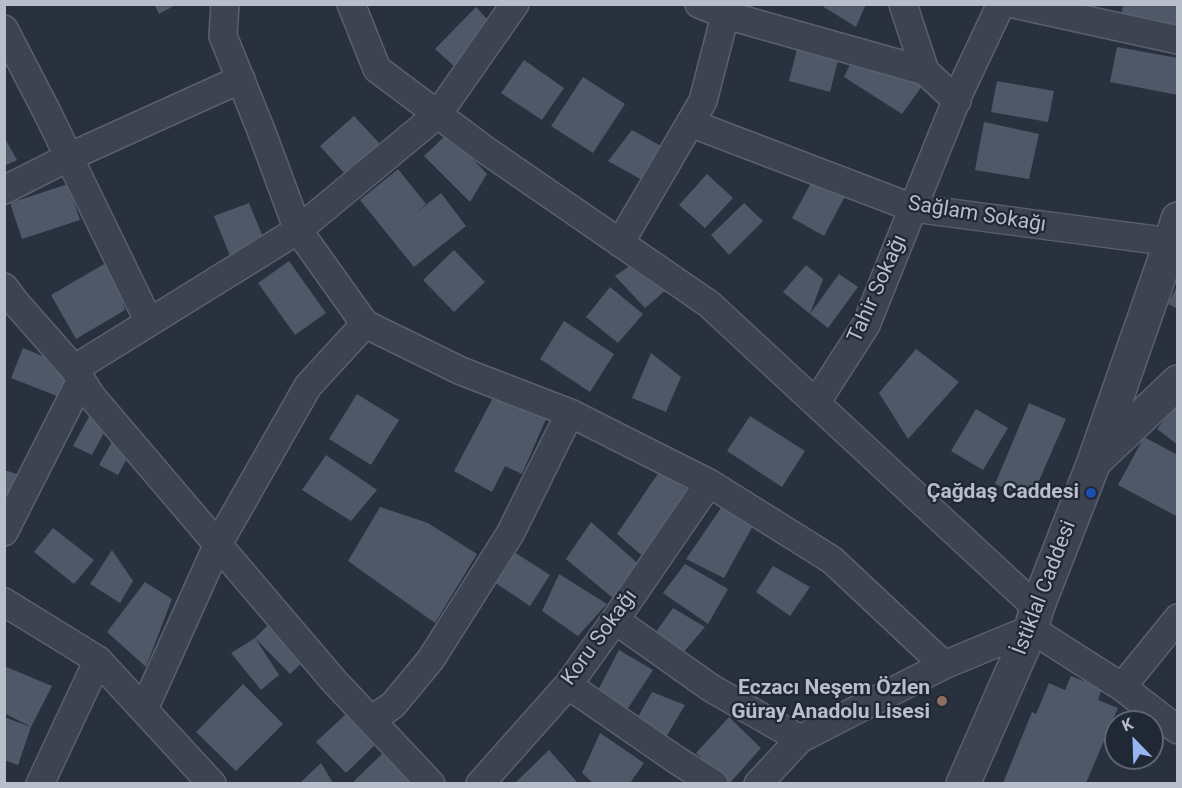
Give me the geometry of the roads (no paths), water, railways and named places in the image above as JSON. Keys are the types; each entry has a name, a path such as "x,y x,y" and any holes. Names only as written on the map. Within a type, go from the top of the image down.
{"street":[{"path":"225,4 224,36 298,230 365,324 461,371 570,413 709,483 832,560 944,665"},
{"path":"351,4 377,69 484,149 709,304 816,403 1034,618 1178,730"},
{"path":"4,532 77,374 149,322 298,230 438,114 515,4"},
{"path":"699,4 727,10 925,70 957,101"},
{"path":"903,4 925,70"},
{"name":"Tahir Sokağı","path":"816,403 866,325 957,101 1001,4"},
{"path":"1014,4 1178,40"},
{"path":"620,243 703,101 727,10"},
{"path":"4,29 149,322"},
{"path":"4,190 69,157 241,79"},
{"name":"Sağlam Sokağı","path":"690,123 913,208 1174,231"},
{"name":"İstiklal Caddesi","path":"963,783 1034,618 1094,462 1174,231"},
{"path":"4,287 77,374 92,397 334,681 431,783"},
{"path":"144,709 218,544 308,386 365,324"},
{"path":"1094,462 1178,382"},
{"path":"371,720 393,705 431,659 510,534 570,413"},
{"name":"Koru Sokağı","path":"480,783 568,685 709,483"},
{"path":"4,602 98,660 212,783"},
{"path":"758,783 800,739 1034,618"},
{"path":"1122,687 1178,618"},
{"path":"615,620 711,688 800,739"},
{"path":"40,783 98,660"},
{"path":"568,685 714,783"}],"place":[{"name":"Çağdaş Caddesi","path":"1091,493"},
{"name":"Eczacı Neşem Özlen Güray Anadolu Lisesi","path":"942,701"}]}
